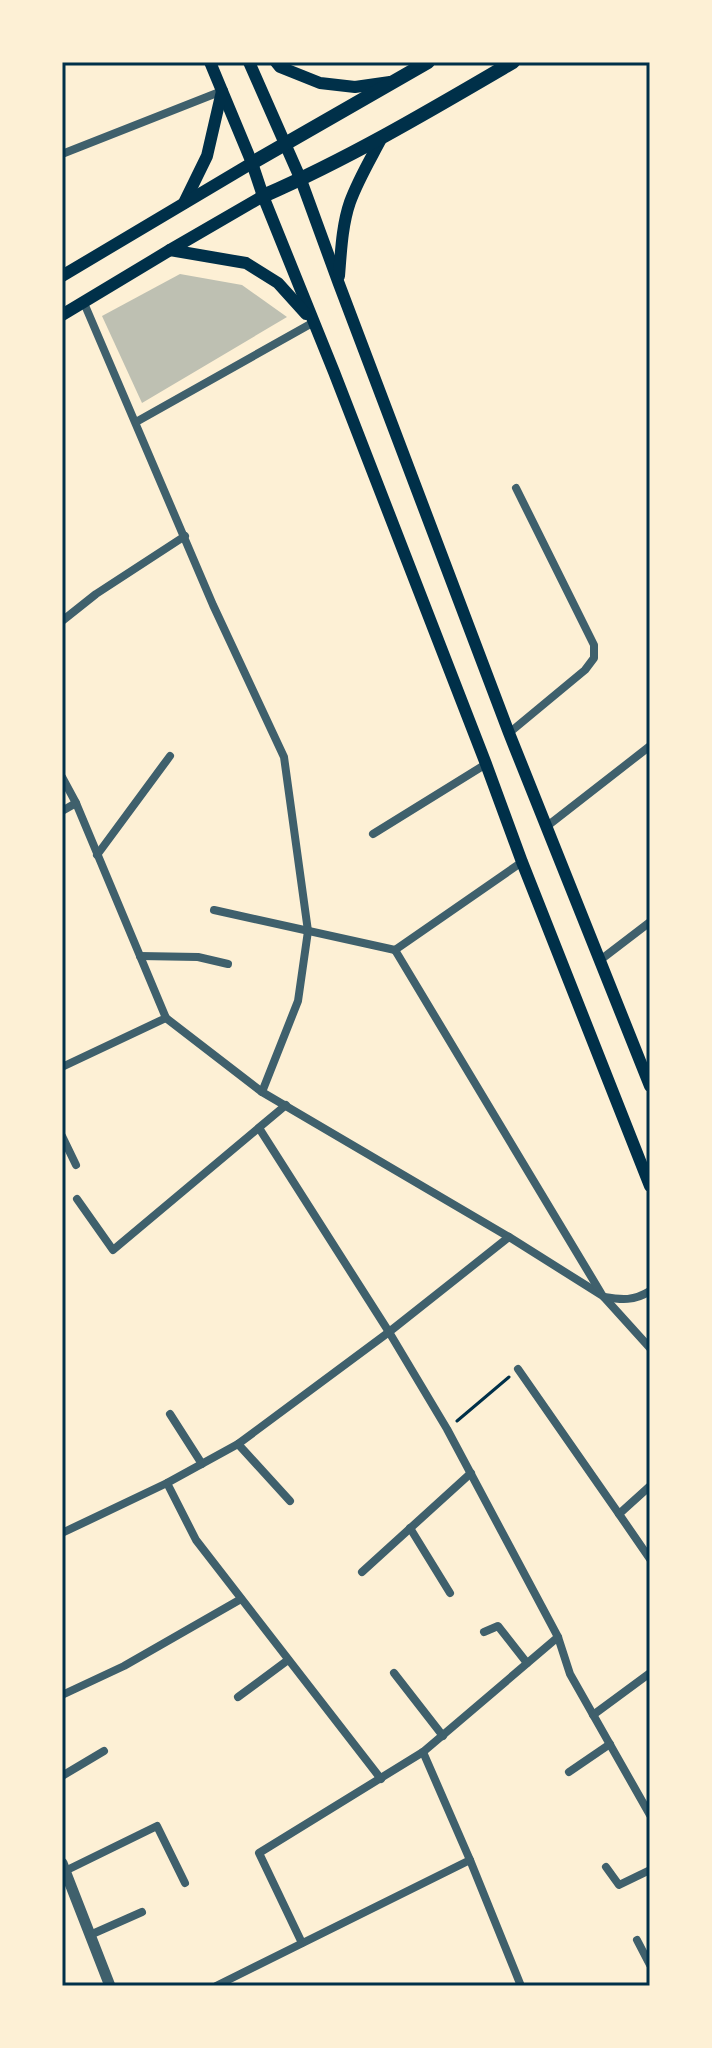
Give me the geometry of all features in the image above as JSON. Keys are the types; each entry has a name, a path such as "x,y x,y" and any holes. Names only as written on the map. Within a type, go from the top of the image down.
{"main road":[{"path":"210,62 650,1186"},
{"path":"249,62 301,180 509,733 650,1086"},
{"path":"276,62 280,67 320,83 355,87 393,82"},
{"path":"62,276 428,62"},
{"path":"62,315 263,196 381,139 513,62"},
{"path":"184,203 207,156 222,91"},
{"path":"339,284 349,204 381,139"},
{"path":"170,250 246,263 278,283 314,322"}],"street":[{"path":"62,154 222,91"},
{"path":"84,303 213,605 284,757 308,931 298,1001 262,1092"},
{"path":"136,422 314,322"},
{"path":"509,733 585,670 594,658 594,645 516,488"},
{"path":"62,621 96,594 185,536"},
{"path":"546,827 650,746"},
{"path":"97,855 170,756"},
{"path":"373,834 486,764"},
{"path":"62,777 76,803 166,1018 262,1092 603,1296 623,1300 639,1298 650,1291"},
{"path":"62,811 76,803"},
{"path":"395,950 522,862"},
{"path":"214,910 395,950 603,1296 650,1348"},
{"path":"599,961 650,922"},
{"path":"140,956 198,957 228,964"},
{"path":"62,1067 166,1018"},
{"path":"77,1199 113,1250 286,1105"},
{"path":"259,1128 447,1429 558,1637 570,1674 650,1815"},
{"path":"62,1136 76,1165"},
{"path":"62,1533 167,1483 238,1444 389,1332 509,1237"},
{"path":"518,1369 650,1559"},
{"path":"170,1414 202,1464"},
{"path":"238,1444 290,1501"},
{"path":"362,1572 471,1473"},
{"path":"167,1483 196,1540 381,1779"},
{"path":"619,1514 650,1486"},
{"path":"410,1528 450,1593"},
{"path":"62,1695 124,1666 241,1599"},
{"path":"484,1632 498,1626 527,1663"},
{"path":"302,1943 259,1853 423,1752 558,1637"},
{"path":"238,1697 288,1660"},
{"path":"394,1673 443,1736"},
{"path":"593,1715 650,1673"},
{"path":"569,1772 610,1744"},
{"path":"62,1776 104,1751"},
{"path":"423,1752 470,1860 518,1985"},
{"path":"110,1986 64,1867 157,1826 185,1883"},
{"path":"216,1986 470,1860"},
{"path":"606,1867 619,1885 650,1870"},
{"path":"90,1935 142,1912"},
{"path":"637,1940 650,1965"}],"path":[{"path":"447,1429 518,1369"}],"building":[{"path":"180,274 242,285 287,317 142,403 102,316"}]}
